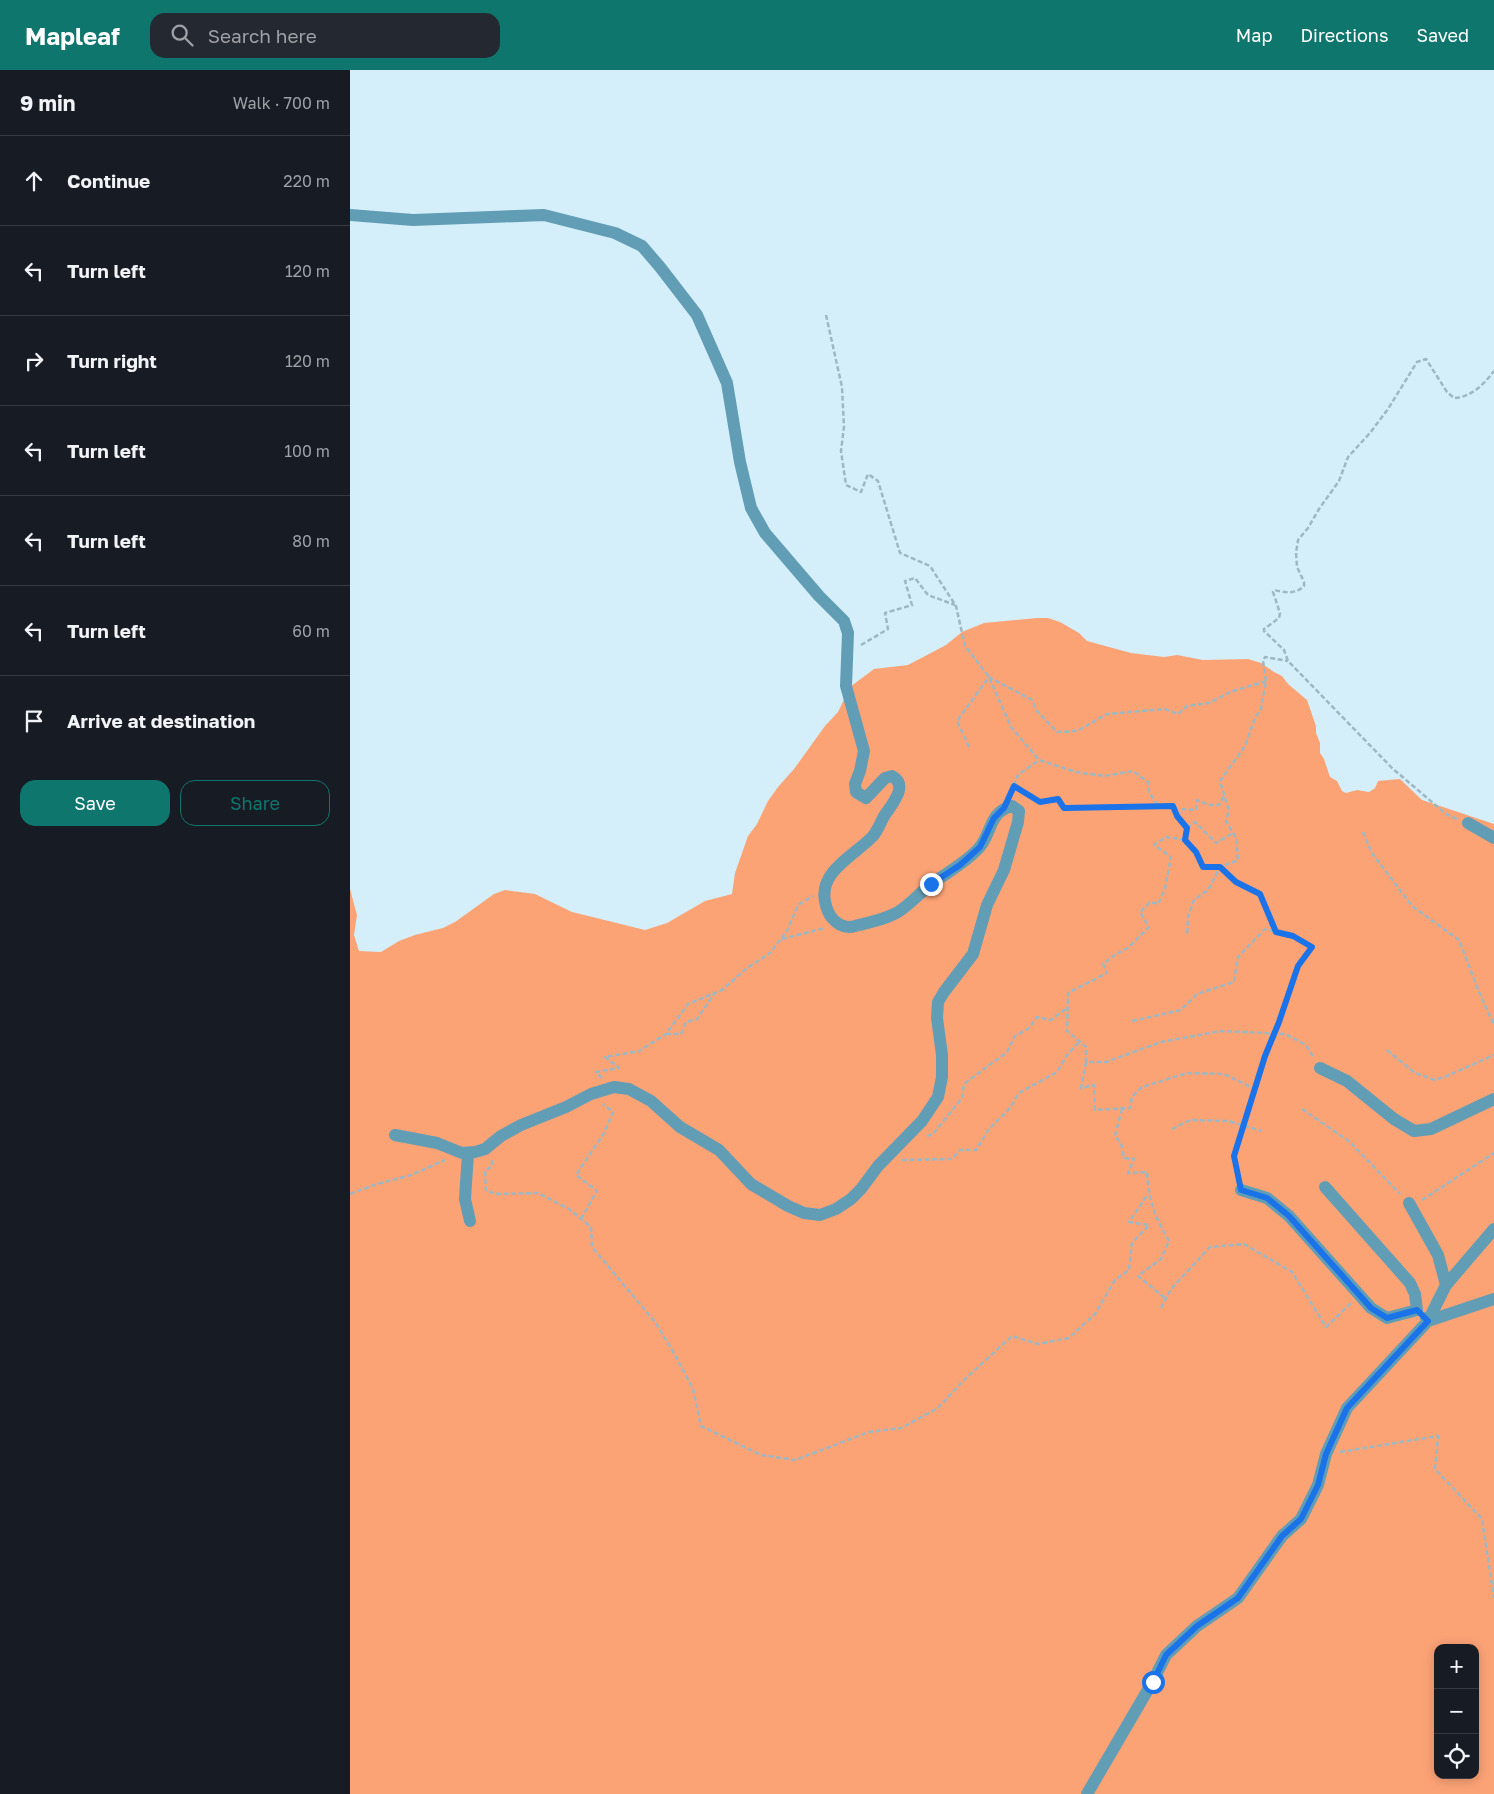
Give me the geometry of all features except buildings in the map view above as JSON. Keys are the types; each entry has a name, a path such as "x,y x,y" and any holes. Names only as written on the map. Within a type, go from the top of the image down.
{"street":[{"path":"350,215 413,220 544,215 615,233 642,246 697,315 727,383 740,462 751,508 765,533 820,596 844,620 848,634 846,686 864,751 855,784 856,792 866,798 885,778 892,776 896,779 899,787 898,796 887,811 874,836 840,864 826,882 824,896 827,910 839,925 849,928 897,912 931,884 960,865 980,847 994,818 1004,808 1012,806 1019,810 1018,822 1004,870 987,905 973,954 938,1002 937,1018 942,1055 942,1077 938,1097 922,1121 883,1161 861,1189 851,1199 836,1209 820,1214 804,1213 788,1206 751,1184 719,1150 680,1127 651,1101 629,1089 614,1087 591,1094 566,1107 521,1125 501,1136 484,1149 462,1153 436,1143 395,1135"},
{"path":"1468,823 1494,838"},
{"path":"1320,1068 1347,1081 1394,1120 1414,1131 1431,1129 1494,1099"},
{"path":"468,1152 465,1199 470,1221"},
{"path":"1324,1187 1410,1283 1415,1294 1417,1310 1428,1321"},
{"path":"1241,1190 1267,1198 1289,1216 1371,1308 1387,1318 1417,1310"},
{"path":"1409,1202 1438,1255 1446,1285"},
{"path":"1087,1794 1153,1682 1166,1655 1197,1626 1238,1598 1282,1536 1301,1519 1318,1485 1326,1454 1347,1408 1428,1321 1446,1285 1494,1229"},
{"path":"1428,1321 1494,1299"}],"path":[{"path":"826,315 842,387 844,427 841,451 846,485 862,492 868,474 878,481 900,554 930,566 956,606 965,646 989,677 1011,727 1039,760 1076,772 1104,776 1134,771 1148,782 1149,792 1158,806"},
{"path":"1468,823 1446,814 1392,768 1288,661 1284,650 1264,629 1279,618 1280,613 1273,592 1275,590 1287,593 1301,589 1304,586 1297,567 1296,545 1339,481 1348,457 1370,433 1403,386 1411,371 1421,360 1426,359 1447,392 1454,398 1481,387 1494,371"},
{"path":"848,634 862,646 888,629 886,613 912,605 905,581 915,578 928,595 956,606"},
{"path":"1255,1089 1224,1074 1187,1073 1142,1087 1132,1097 1130,1108 1095,1110 1094,1085 1081,1088 1086,1062 1086,1047 1067,1031 1068,993 1107,973 1102,964 1128,948 1149,927 1140,912 1150,902 1158,904 1165,889 1171,857 1154,845 1166,837 1185,840 1196,852 1203,867 1220,867 1238,860 1236,838 1226,821 1229,811 1220,781 1245,746 1255,718 1261,709 1266,682 1263,661 1266,657 1288,661"},
{"path":"989,677 1032,700 1037,711 1057,732 1077,731 1107,714 1165,709 1178,714 1187,706 1209,703 1230,692 1266,682"},
{"path":"970,747 957,721 989,677"},
{"path":"1004,808 1018,775 1039,760"},
{"path":"1014,786 1040,802 1058,799 1064,808 1173,806 1177,816 1187,828"},
{"path":"1177,816 1183,809 1196,810 1197,800 1219,805 1224,796"},
{"path":"1185,840 1187,828 1195,822 1216,843 1233,833"},
{"path":"1364,832 1372,853 1412,906 1459,940 1494,1025"},
{"path":"1220,867 1236,882 1260,894 1276,932"},
{"path":"1187,936 1188,916 1194,900 1208,890 1220,867"},
{"path":"614,1087 596,1072 619,1068 605,1057 639,1051 666,1034 688,1004 722,990 747,968 770,953 787,931 798,905 825,889"},
{"path":"781,939 839,925"},
{"path":"1132,1021 1181,1010 1197,994 1234,982 1238,956 1265,929 1293,936 1312,947 1298,966 1275,1034 1265,1056 1234,1156 1241,1190"},
{"path":"666,1034 681,1034 686,1022 697,1020 715,993"},
{"path":"924,1137 933,1134 962,1098 964,1084 1007,1052 1014,1036 1029,1028 1037,1017 1051,1020 1068,1007"},
{"path":"1086,1062 1106,1062 1161,1042 1221,1031 1285,1034 1306,1045 1320,1068"},
{"path":"883,1161 952,1158 960,1150 976,1150 989,1129 1010,1108 1019,1093 1057,1072 1067,1055 1079,1042"},
{"path":"1387,1050 1415,1073 1435,1080 1494,1055"},
{"path":"581,1218 597,1191 576,1176 604,1133 613,1112 591,1094"},
{"path":"1122,1109 1115,1136 1121,1144 1124,1158 1134,1160 1128,1173 1147,1172 1148,1194 1155,1216 1169,1240 1161,1259 1138,1276 1166,1299"},
{"path":"1302,1109 1350,1142 1409,1202 1419,1201 1494,1153"},
{"path":"1172,1129 1190,1120 1228,1121 1262,1131"},
{"path":"492,1143 492,1166 485,1171 486,1191 497,1194 538,1193 569,1209 591,1227 592,1247 655,1322 675,1355 693,1388 701,1426 761,1456 795,1460 869,1432 901,1428 938,1408 964,1380 1012,1336 1038,1344 1069,1338 1095,1314 1115,1280 1129,1270 1132,1243 1149,1225 1129,1222 1148,1194"},
{"path":"350,1194 430,1167 450,1157 452,1149"},
{"path":"1161,1308 1171,1289 1210,1247 1244,1244 1292,1272 1326,1327 1360,1295"},
{"path":"1326,1454 1438,1436 1435,1469 1482,1519 1494,1598"}],"shaded area":[{"path":"1048,618 1060,622 1079,633 1087,641 1131,653 1164,657 1177,655 1203,660 1248,659 1261,663 1282,676 1288,684 1307,700 1316,726 1320,753 1330,777 1337,781 1342,791 1346,793 1357,790 1369,792 1375,788 1378,781 1400,779 1422,800 1494,824 1494,1794 350,1794 350,889 357,915 354,935 359,951 381,952 399,941 443,928 455,922 494,894 505,890 535,894 572,912 645,930 667,923 705,901 732,894 735,873 748,836 778,787 838,712 850,687 874,669 908,665 946,645 962,632 984,623"}],"route":[{"path":"931,884 960,865 980,847 994,818 1004,808 1014,786 1040,802 1058,799 1064,808 1173,806 1177,816 1187,828 1185,840 1196,852 1203,867 1220,867 1236,882 1260,894 1276,932 1293,936 1312,947 1298,966 1265,1056 1234,1156 1241,1190 1267,1198 1289,1216 1371,1308 1387,1318 1417,1310 1428,1321 1347,1408 1326,1454 1318,1485 1301,1519 1282,1536 1238,1598 1197,1626 1166,1655 1153,1682"}]}
